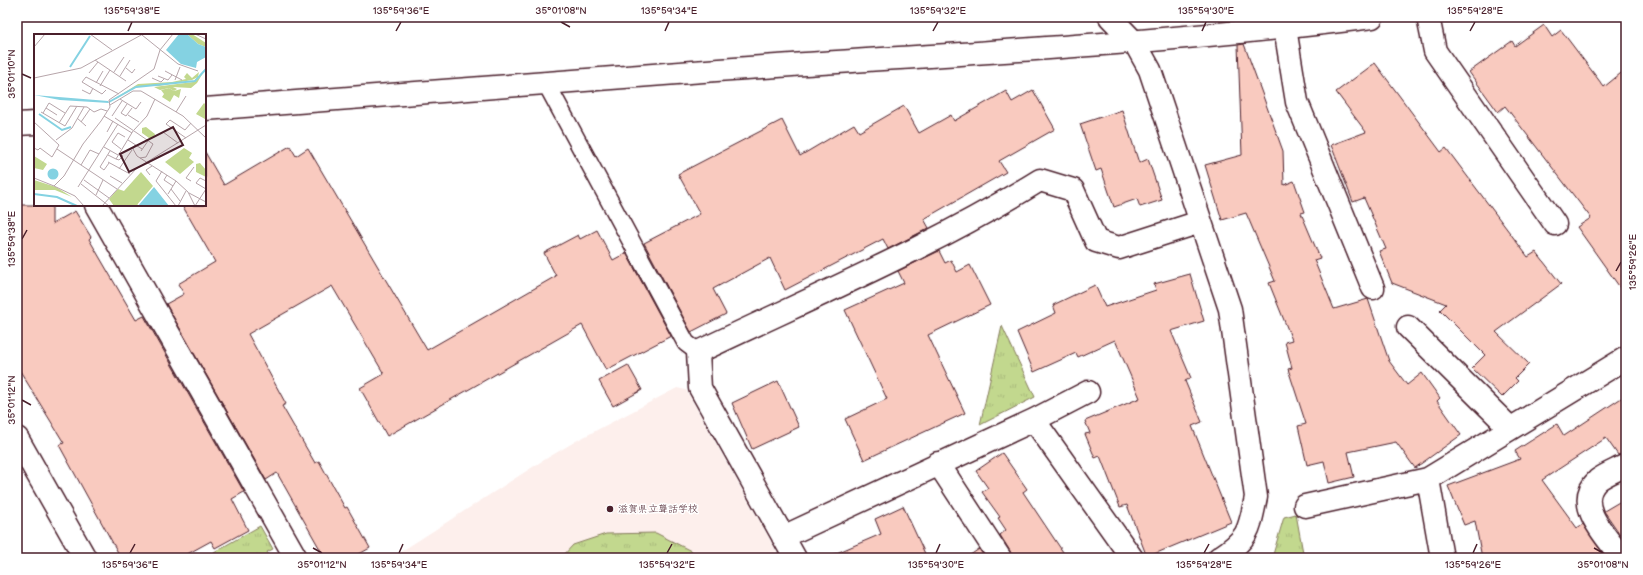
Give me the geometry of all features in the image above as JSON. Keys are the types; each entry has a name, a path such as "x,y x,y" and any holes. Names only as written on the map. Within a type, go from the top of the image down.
{"street":[{"path":"1110,17 1135,43 1150,70 1230,309 1256,497 1250,528 1244,538 1236,546 1219,558"},
{"path":"206,109 545,82 1135,43 1285,28 1372,17"},
{"path":"1428,17 1435,51 1555,224"},
{"path":"1285,28 1297,102 1372,288"},
{"path":"17,124 34,122"},
{"path":"795,558 700,388 698,352 994,209 1040,180 1073,190 1096,242 1119,248 1200,222"},
{"path":"97,206 296,558"},
{"path":"1408,327 1510,428"},
{"path":"1305,506 1428,478 1626,358"},
{"path":"783,536 938,463 1034,420 1088,392"},
{"path":"1034,420 1132,558"},
{"path":"17,438 85,558"},
{"path":"938,463 1000,558"},
{"path":"1622,558 1592,516 1587,501 1590,488 1600,479 1626,466"},
{"path":"1428,478 1442,558"}],"lane":[{"path":"545,82 686,343 698,352"}],"shaded area":[{"name":"滋賀県立聾話学校","path":"677,388 686,390 780,558 391,558 576,441"}],"green space":[{"path":"1002,326 1035,397 980,425"},
{"path":"1296,514 1304,558 1272,558 1284,517"},
{"path":"260,526 273,549 267,552 271,558 218,558 214,552"},
{"path":"656,533 691,551 701,558 561,558 573,545 606,534"}],"building":[{"path":"1544,25 1552,37 1561,30 1604,87 1626,69 1626,296 1577,227 1591,218 1505,106 1498,112 1469,72 1512,41 1515,46"},
{"path":"1244,44 1283,151 1284,185 1294,181 1305,212 1301,213 1320,258 1314,260 1334,309 1368,299 1389,361 1407,385 1422,373 1440,398 1437,401 1461,435 1415,468 1396,442 1348,452 1354,477 1329,483 1324,461 1307,465 1298,426 1306,424 1288,369 1292,368 1285,342 1292,340 1269,283 1275,281 1246,213 1222,220 1205,165 1242,155 1238,45"},
{"path":"1375,63 1441,152 1446,148 1528,257 1536,252 1561,284 1496,332 1529,364 1515,378 1518,381 1502,397 1472,368 1485,355 1440,310 1446,304 1392,283 1379,251 1386,249 1364,198 1353,202 1331,145 1366,132 1336,92"},
{"path":"1033,90 1055,129 999,161 1006,172 924,219 929,228 888,249 883,239 785,290 770,258 713,289 726,314 691,332 644,243 700,214 678,174 782,120 800,156 854,124 859,132 904,106 919,133 951,115 954,121 1006,91 1012,102"},
{"path":"1122,110 1139,163 1148,159 1162,200 1140,207 1137,199 1114,207 1101,169 1096,171 1080,124"},
{"path":"290,146 296,156 308,148 427,350 556,276 544,253 578,235 580,239 597,230 613,260 626,253 671,336 606,370 582,325 387,436 360,388 384,374 332,286 248,334 286,404 282,406 315,463 319,461 345,508 347,507 370,548 352,558 325,558 277,473 266,480 166,304 184,294 178,284 215,262 183,206 206,206 206,154 224,185"},
{"path":"17,205 52,206 52,224 75,211 91,237 89,239 136,320 144,316 244,492 232,499 248,530 215,548 211,541 180,558 121,558 59,445 64,443 17,366"},
{"path":"939,251 945,263 951,260 957,272 970,265 990,305 928,335 965,413 864,460 845,419 887,399 845,310 904,283 898,271"},
{"path":"1190,274 1204,321 1171,331 1191,378 1185,381 1202,422 1192,426 1231,522 1147,557 1127,505 1120,507 1100,456 1095,458 1085,434 1090,433 1085,421 1140,398 1115,340 1078,357 1076,353 1034,372 1017,332 1056,313 1053,305 1095,285 1105,307 1156,290 1154,284"},
{"path":"628,365 642,390 613,406 599,381"},
{"path":"778,381 799,427 752,449 732,403"},
{"path":"1626,395 1626,453 1618,455 1606,438 1542,480 1577,528 1583,524 1606,558 1482,558 1475,521 1464,525 1448,486 1520,459 1515,451 1557,424 1564,436"},
{"path":"1002,453 1027,489 1023,492 1067,558 1012,558 1010,551 1000,535 1006,530 998,518 1000,517 982,492 988,488 976,471"},
{"path":"1626,498 1626,543 1604,511"},
{"path":"903,506 927,558 825,558 881,534 875,519"},
{"path":"979,549 985,558 966,558"}],"place":[{"name":"滋賀県立聾話学校","path":"610,509"}]}
